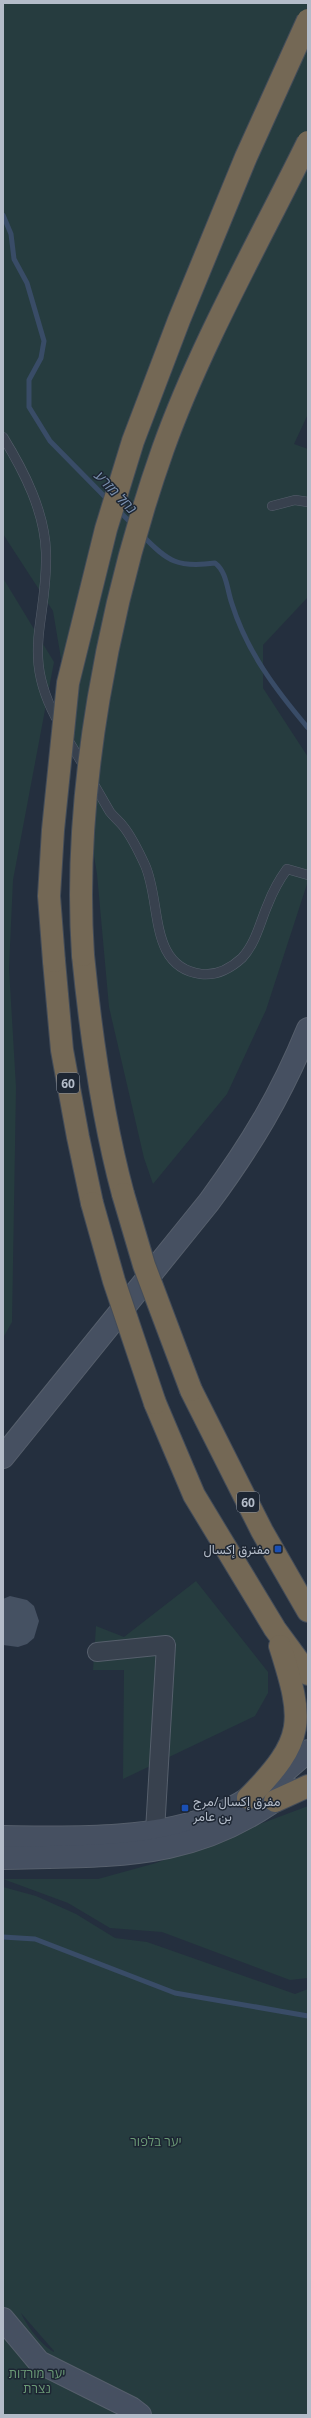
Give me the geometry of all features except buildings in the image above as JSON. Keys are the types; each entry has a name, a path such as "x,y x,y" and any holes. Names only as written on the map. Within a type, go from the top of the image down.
{"highway":[{"name":"60","path":"308,20 246,157 179,320 133,441 102,544 68,683 53,830 49,896 62,1050 92,1203 114,1281 155,1403 194,1495 275,1629 308,1674"},
{"name":"60","path":"308,142 209,341 164,448 132,548 103,673 88,782 79,903 92,1039 111,1149 144,1264 191,1390 262,1531 308,1611"},
{"path":"248,1798 280,1763 295,1733 297,1714 295,1694 275,1629"},
{"path":"275,1801 308,1786"}],"main road":[{"path":"3,1457 209,1202 237,1164 281,1093 308,1029"},
{"path":"3,1837 41,1837 155,1831 201,1820 220,1814 263,1789 308,1751"},
{"path":"3,1858 135,1854 160,1850 221,1832 275,1801 308,1775"},
{"path":"3,2318 39,2362 131,2408 140,2415"}],"street":[{"path":"96,1652 166,1645 155,1831"}],"lane":[{"path":"3,437 19,463 39,514 44,536 45,561 36,647 38,672 47,703 111,814 133,841 145,865 156,899 159,932 163,946 172,960 182,968 200,974 219,973 230,967 250,948 277,884 287,869 308,875"},
{"path":"272,506 295,500 308,502"}],"green space":[{"path":"3,3 308,3 308,414 294,444 308,449 308,597 263,645 263,688 308,757 308,881 266,1010 227,1094 153,1184 144,1158 109,1007 97,874 53,611 3,534"},
{"path":"3,578 54,662 13,880 9,968 16,1087 12,1322 3,1338"},
{"path":"196,1581 268,1672 268,1693 255,1716 123,1779 124,1670 93,1670 96,1626 124,1637"},
{"path":"308,1806 308,1978 290,1980 162,1932 110,1928 68,1903 3,1879 98,1879 156,1863"},
{"name":"יער בלפור","path":"3,1887 36,1896 76,1914 115,1938 147,1942 295,1994 308,1989 308,2415 3,2415","holes":["21,2313 54,2351 44,2345 35,2335"]}],"waterway":[{"name":"נחל מזרע","path":"3,215 11,234 14,259 27,283 44,341 41,358 29,380 29,407 50,441 109,501"},
{"name":"נחל מזרע","path":"117,509 133,525"},
{"name":"נחל מזרע","path":"142,535 159,551 174,561 192,565 215,563 219,567 224,576 238,622 254,654 274,685 308,728"},
{"path":"3,1937 35,1939 175,1993 308,2016"}],"place":[{"name":"مفترق إكسال","path":"278,1549"},
{"name":"مفرق إكسال/مرج بن عامر","path":"185,1808"}],"park label":[{"name":"יער מורדות נצרת","path":"37,2380"}]}
